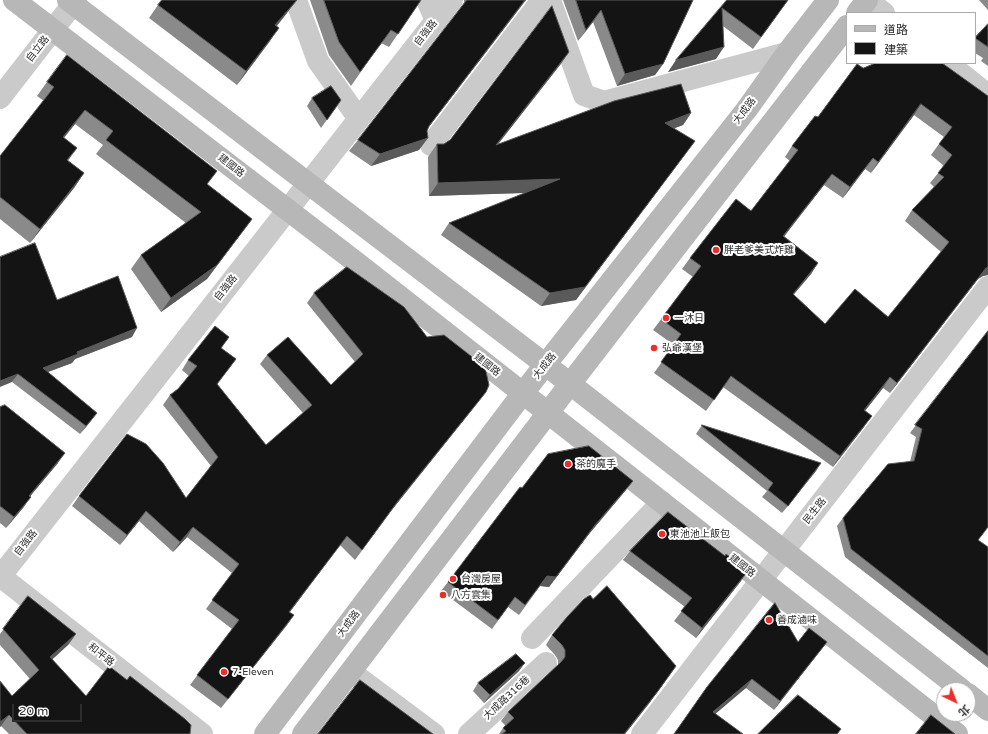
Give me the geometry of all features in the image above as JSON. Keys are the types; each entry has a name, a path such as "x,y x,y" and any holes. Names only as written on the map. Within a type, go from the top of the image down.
{"street":[{"name":"建國路","path":"14,0 524,393 957,734"},
{"path":"296,0 318,61 359,119"},
{"path":"427,0 436,21"},
{"name":"自強路","path":"0,577 452,0"},
{"path":"431,145 542,0"},
{"path":"550,0 584,95 604,102 787,52"},
{"name":"大成路","path":"265,734 524,393 747,109 787,52 828,0"},
{"path":"858,12 867,0 883,12"},
{"name":"自立路","path":"0,98 53,29 72,1"},
{"path":"72,1 546,365 952,682"},
{"path":"303,734 570,384 846,27"},
{"path":"949,64 988,95"},
{"name":"民生路","path":"642,734 988,287"},
{"path":"532,638 662,502"},
{"name":"和平路","path":"0,577 202,734"},
{"name":"大成路316巷","path":"469,734 546,662"},
{"path":"351,672 434,734"},
{"path":"976,700 988,710"}],"building":[{"path":"162,0 297,0 275,25 279,28 246,71 158,5"},
{"path":"324,0 421,0 398,34 391,30 360,72 339,42"},
{"path":"467,0 525,0 429,126 427,131 428,138 380,154 358,140"},
{"path":"576,0 693,0 663,64 625,74 601,10 586,30"},
{"path":"727,0 788,0 761,37 722,8 724,47 676,60"},
{"path":"552,6 569,52 496,145 614,101 681,84 691,113 665,123 695,141 585,287 550,293 449,223 560,179 438,183 437,144 444,144 450,140"},
{"path":"988,24 988,47 976,39"},
{"path":"67,55 217,171 207,184 252,219 217,265 171,298 141,255 201,212 106,140 113,131 85,110 63,137 77,148 67,160 84,173 40,229 0,197 0,156 54,87 47,82"},
{"path":"857,64 863,68 873,64 943,64 988,96 988,267 897,383 890,377 864,410 872,416 840,456 731,376 714,400 661,362 681,334 661,319 701,266 690,258 736,199 751,211 798,150 792,146 815,116 818,117","holes":["921,104 952,127 939,144 952,155 938,173 944,177 912,210 949,242 888,317 855,289 825,324 793,294 818,263 783,236 832,174 850,187 873,158 878,162"]},
{"path":"331,86 341,100 327,120 312,98"},
{"path":"35,243 57,300 118,276 137,328 77,352 78,354 43,368 97,413 86,426 18,374 0,381 0,257"},
{"path":"347,267 404,307 427,337 444,335 485,367 489,385 486,392 398,501 362,550 347,536 289,612 294,615 228,699 197,675 239,620 212,600 239,564 193,527 180,542 146,511 127,535 79,496 127,434 146,444 163,463 186,498 218,457 170,395 178,389 197,366 188,360 215,326 229,337 221,348 236,359 217,384 266,445 312,405 267,355 288,337 331,385 363,354 314,293"},
{"path":"988,331 988,527 978,540 988,547 988,656 851,549 843,518 888,464 914,461 922,429 915,425"},
{"path":"5,405 65,453 29,496 31,497 14,517 0,506 0,407"},
{"path":"702,425 821,463 788,506 768,490 773,483"},
{"path":"589,446 633,481 595,525 556,577 547,576 525,605 515,597 498,620 448,582 520,487 522,488 548,454"},
{"path":"668,512 725,556 726,554 748,571 702,628 681,611 692,598 630,551"},
{"path":"607,586 676,666 624,734 502,734 506,731 503,728 514,718 508,712 565,657 565,650 552,635 584,599 590,595 593,599"},
{"path":"28,596 76,634 50,657 86,696 109,666 127,680 130,676 185,719 191,725 190,734 27,734 9,715 0,722 0,681 12,696 39,670 3,629"},
{"path":"775,603 798,642 809,628 827,642 780,701 752,679 713,712 743,734 674,734 707,687"},
{"path":"516,654 525,663 490,695 478,683"},
{"path":"360,680 433,734 318,734"},
{"path":"798,695 841,729 837,734 758,734"},
{"path":"931,715 936,719 936,722 940,722 955,734 916,734"}],"place":[{"name":"胖老爹美式炸雞","path":"716,250"},
{"name":"一沐日","path":"666,318"},
{"name":"弘爺漢堡","path":"654,348"},
{"name":"茶的魔手","path":"568,464"},
{"name":"東池池上飯包","path":"662,534"},
{"name":"台灣房屋","path":"453,579"},
{"name":"八方雲集","path":"443,595"},
{"name":"善成滷味","path":"769,620"},
{"name":"7-Eleven","path":"224,672"}]}
